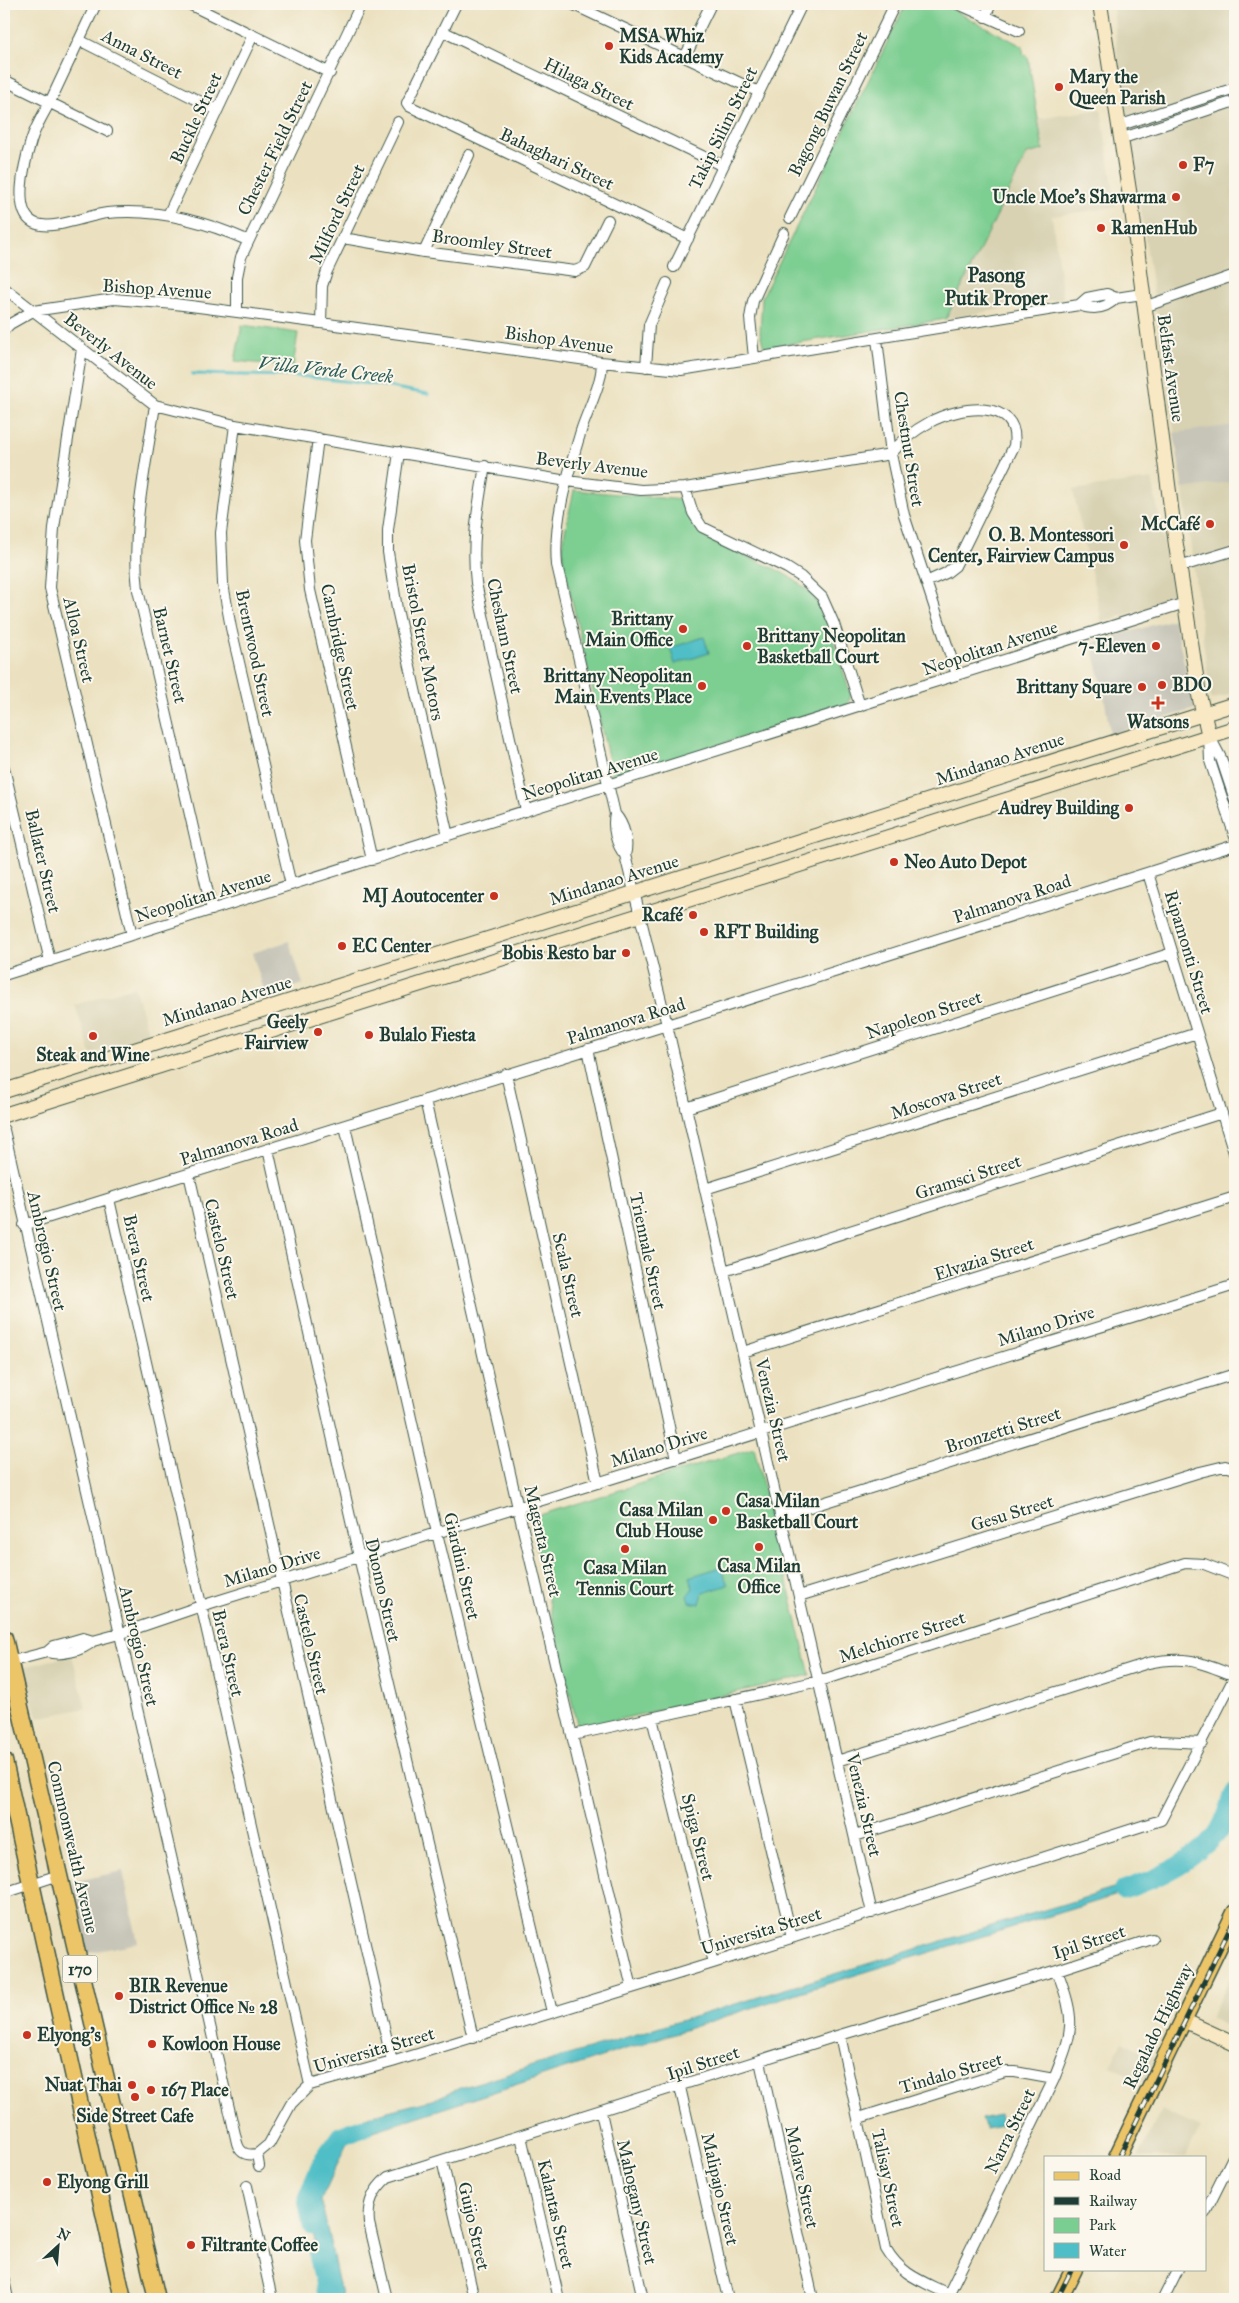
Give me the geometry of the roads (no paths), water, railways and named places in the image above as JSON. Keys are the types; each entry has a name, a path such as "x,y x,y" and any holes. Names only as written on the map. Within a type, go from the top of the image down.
{"main road":[{"name":"Belfast Avenue","path":"1100,4 1179,567 1199,695 1209,736"},
{"name":"Mindanao Avenue","path":"4,1091 1235,704"},
{"path":"4,1115 1235,728"},
{"name":"Commonwealth Avenue","path":"4,1638 6,1662 59,1875 157,2299"},
{"name":"170","path":"4,1760 30,1885 123,2299"},
{"name":"Regalado Highway","path":"1129,2156 1235,1913"},
{"name":"Regalado Highway","path":"1117,2156 1235,1939"},
{"path":"1188,2022 1235,2044"},
{"path":"1047,2299 1062,2270"},
{"path":"1059,2299 1074,2270"}],"street":[{"path":"96,4 31,141 20,199 23,213 28,220 38,224 50,225 107,213 168,215 206,223 248,240"},
{"path":"189,4 330,73"},
{"name":"Chester Field Street","path":"237,312 237,277 240,256 330,73 361,4"},
{"path":"442,31 456,4"},
{"path":"572,4 759,92"},
{"path":"685,57 711,4"},
{"name":"Takip Silim Street","path":"674,268 802,4"},
{"name":"Bagong Buwan Street","path":"790,218 895,4"},
{"path":"958,4 1020,31"},
{"path":"985,17 991,4"},
{"name":"Bahaghari Street","path":"442,31 407,103 412,108 688,239"},
{"name":"Hilaga Street","path":"442,31 723,166"},
{"name":"Buckle Street","path":"168,215 253,35"},
{"name":"Anna Street","path":"79,40 217,110"},
{"path":"4,80 107,131"},
{"path":"1119,132 1235,88"},
{"path":"1119,132 1235,101"},
{"name":"Milford Street","path":"321,323 322,286 398,122"},
{"path":"424,252 469,155"},
{"name":"Broomley Street","path":"343,238 424,252 575,271 585,267 608,220"},
{"path":"754,358 750,318 753,302 784,233"},
{"name":"Bishop Avenue","path":"33,311 104,299 175,304 646,368 681,370 1079,305 1089,309 1109,305 1116,298 1143,301 1235,275"},
{"path":"646,368 649,325 667,283"},
{"name":"Beverly Avenue","path":"4,288 155,405 236,425 567,481 641,490 685,488 891,454"},
{"path":"4,330 10,324 33,311"},
{"name":"Chestnut Street","path":"877,339 891,454 904,515 957,675"},
{"name":"Alloa Street","path":"82,349 54,528 50,588 132,935"},
{"name":"Venezia Street","path":"601,362 602,376 591,402 567,481 556,528 557,565 615,814 613,823 616,837 620,849 625,855 667,1025 872,1913"},
{"name":"Barnet Street","path":"155,405 137,528 135,561 138,590 212,910"},
{"path":"891,454 899,444 930,422 967,410 991,409 998,412 1007,418 1016,434 1014,446 955,566 946,573 926,582"},
{"name":"Brentwood Street","path":"236,425 221,533 223,584 231,628 291,885"},
{"name":"Cambridge Street","path":"318,438 305,540 310,590 372,860"},
{"name":"Bristol Street Motors","path":"399,452 388,530 388,552 397,609 448,836"},
{"name":"Chesham Street","path":"484,466 473,538 473,561 476,584 526,811"},
{"path":"685,488 693,513 702,527 787,568 806,581 822,597 834,624 860,706"},
{"path":"1179,567 1235,550"},
{"name":"Neopolitan Avenue","path":"4,975 1185,603"},
{"path":"1209,736 1221,758 1235,800"},
{"path":"1209,736 1210,761 1235,837"},
{"name":"Ballater Street","path":"4,768 50,961"},
{"name":"Palmanova Road","path":"24,1225 667,1025 1235,845"},
{"name":"Ripamonti Street","path":"1148,873 1235,1156"},
{"name":"Napoleon Street","path":"686,1108 1172,953"},
{"name":"Moscova Street","path":"705,1189 1197,1033"},
{"name":"Triennale Street","path":"588,1049 676,1459"},
{"name":"Scala Street","path":"506,1074 598,1483"},
{"name":"Magenta Street","path":"425,1100 518,1508 632,1988"},
{"name":"Gramsci Street","path":"724,1271 1222,1113"},
{"name":"Giardini Street","path":"345,1126 437,1533 552,2012"},
{"name":"Ambrogio Street","path":"4,1130 24,1225 237,2143 239,2150 244,2154 257,2154"},
{"name":"Duomo Street","path":"268,1149 359,1557 473,2038"},
{"name":"Castelo Street","path":"189,1174 280,1582 392,2062"},
{"name":"Elvazia Street","path":"742,1352 1235,1197"},
{"name":"Brera Street","path":"109,1199 310,2085"},
{"name":"Milano Drive","path":"6,1662 47,1652 56,1655 86,1648 93,1641 200,1606 1235,1284"},
{"name":"Bronzetti Street","path":"781,1516 1235,1374"},
{"name":"Gesu Street","path":"799,1596 1200,1472 1225,1466 1235,1469"},
{"name":"Melchiorre Street","path":"572,1735 819,1681 1185,1563 1204,1564 1235,1576"},
{"path":"837,1761 1148,1663 1172,1658 1196,1660 1235,1676"},
{"name":"Universita Street","path":"257,2154 269,2144 292,2104 310,2085 473,2038 1161,1820 1235,1676"},
{"path":"735,1699 792,1938"},
{"name":"Spiga Street","path":"652,1718 713,1963"},
{"path":"854,1836 1150,1742 1161,1740 1202,1743"},
{"path":"4,1893 59,1875"},
{"name":"Ipil Street","path":"387,2299 368,2223 368,2210 371,2198 378,2186 388,2177 1152,1939"},
{"name":"Narra Street","path":"947,2297 1054,2079 1068,2044 1071,2025 1070,2006 1057,1970"},
{"name":"Talisay Street","path":"840,2035 886,2249 894,2264 947,2297"},
{"name":"Molave Street","path":"760,2061 812,2299"},
{"name":"Tindalo Street","path":"859,2118 1005,2072 1054,2079"},
{"name":"Malipajo Street","path":"680,2087 728,2299"},
{"name":"Mahogany Street","path":"600,2112 643,2299"},
{"name":"Kalantas Street","path":"521,2136 559,2299"},
{"path":"1206,2211 1235,2153"},
{"path":"257,2154 259,2166"},
{"name":"Guijo Street","path":"442,2160 474,2299"},
{"path":"247,2186 272,2299"},
{"path":"1163,2299 1178,2270"},
{"path":"4,2280 8,2299"}],"water":[{"path":"704,637 709,653 675,664 670,648"},
{"path":"721,1567 728,1585 703,1593 700,1604 689,1602 687,1596 693,1588 689,1577"},
{"path":"1136,1882 1147,1883 1144,1887 813,1988 349,2139 321,2200 342,2299 328,2299 307,2206 311,2180 343,2133 368,2116 432,2100 460,2088"},
{"path":"999,2115 1002,2126 985,2129 981,2119"}],"waterway":[{"name":"Villa Verde Creek","path":"192,374 299,376 379,385 428,394"},
{"path":"1123,1890 1161,1875 1196,1854 1216,1835 1235,1792"},
{"path":"312,2226 307,2198 323,2160 340,2136 364,2127"},
{"path":"318,2255 328,2299"}],"railway":[{"path":"1119,2156 1235,1918"},
{"path":"1057,2299 1072,2270"}],"place":[{"name":"MSA Whiz Kids Academy","path":"609,46"},
{"name":"Mary the Queen Parish","path":"1059,87"},
{"name":"F7","path":"1183,165"},
{"name":"Uncle Moe's Shawarma","path":"1176,197"},
{"name":"RamenHub","path":"1101,228"},
{"name":"McCafé","path":"1210,524"},
{"name":"O. B. Montessori Center, Fairview Campus","path":"1124,545"},
{"name":"Brittany Main Office","path":"683,629"},
{"name":"Brittany Neopolitan Basketball Court","path":"747,646"},
{"name":"7-Eleven","path":"1156,646"},
{"name":"BDO","path":"1162,685"},
{"name":"Brittany Neopolitan Main Events Place","path":"702,686"},
{"name":"Brittany Square","path":"1142,687"},
{"name":"Watsons","path":"1158,703"},
{"name":"Audrey Building","path":"1129,808"},
{"name":"Neo Auto Depot","path":"894,862"},
{"name":"MJ Aoutocenter","path":"494,896"},
{"name":"Rcafé","path":"693,915"},
{"name":"RFT Building","path":"704,932"},
{"name":"EC Center","path":"342,946"},
{"name":"Bobis Resto bar","path":"626,953"},
{"name":"Geely Fairview","path":"318,1032"},
{"name":"Bulalo Fiesta","path":"369,1035"},
{"name":"Steak and Wine","path":"93,1036"},
{"name":"Casa Milan Basketball Court","path":"726,1511"},
{"name":"Casa Milan Club House","path":"713,1520"},
{"name":"Casa Milan Office","path":"759,1547"},
{"name":"Casa Milan Tennis Court","path":"625,1549"},
{"name":"BIR Revenue District Office № 28","path":"119,1996"},
{"name":"Elyong's","path":"27,2035"},
{"name":"Kowloon House","path":"152,2044"},
{"name":"Nuat Thai","path":"132,2085"},
{"name":"167 Place","path":"151,2090"},
{"name":"Side Street Cafe","path":"135,2097"},
{"name":"Elyong Grill","path":"47,2182"},
{"name":"Filtrante Coffee","path":"191,2245"}],"district":[{"name":"Pasong Putik Proper","path":"996,286"}]}
